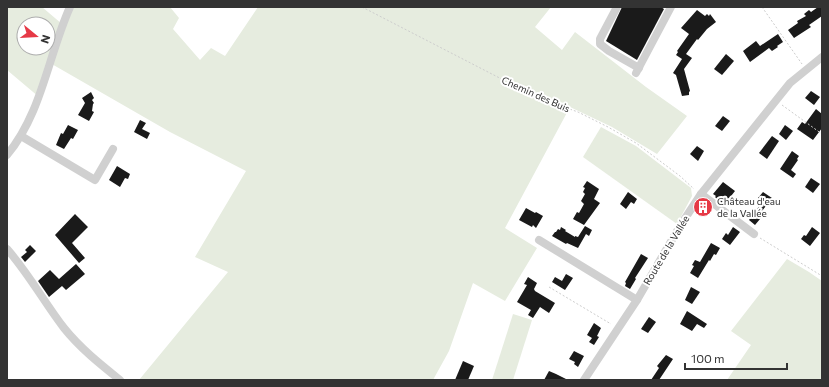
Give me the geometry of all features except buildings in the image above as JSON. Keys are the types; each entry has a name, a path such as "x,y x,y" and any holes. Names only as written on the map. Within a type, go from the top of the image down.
{"street":[{"path":"7,155 21,136 35,107 62,24 70,7"},
{"path":"617,7 600,39 600,44 638,71 671,7"},
{"name":"Route de la Vallée","path":"584,380 637,300 680,226 701,194 790,83 822,57"},
{"path":"21,136 95,180 113,149"},
{"path":"701,194 754,234"},
{"path":"539,240 637,300"},
{"path":"7,249 22,266 64,328 93,359 120,380"}],"path":[{"name":"Chemin des Buis","path":"362,7 497,77 550,102 578,112 608,127 636,143 701,194"},
{"path":"762,7 805,70"},
{"path":"775,100 822,134"},
{"path":"754,234 822,276"},
{"path":"549,287 618,329"}],"shaded area":[{"path":"7,7 42,7 53,16 16,16 16,56 56,56 56,19 62,24 70,7 170,7 179,18 173,29 200,60 211,48 225,56 258,7 551,7 535,27 562,50 575,32 646,87 687,116 657,154 612,127 570,107 505,228 537,248 505,301 473,283 449,351 433,380 139,380 228,272 195,257 246,171 170,132 50,63 39,97 7,70"},
{"path":"601,127 636,146 691,188 692,196 677,224 583,157"},
{"path":"787,259 822,281 822,380 727,380 751,345 731,331"},
{"path":"513,314 532,320 513,380 492,380"}],"place":[{"name":"Château d'eau de la Vallée","path":"703,207"}]}
